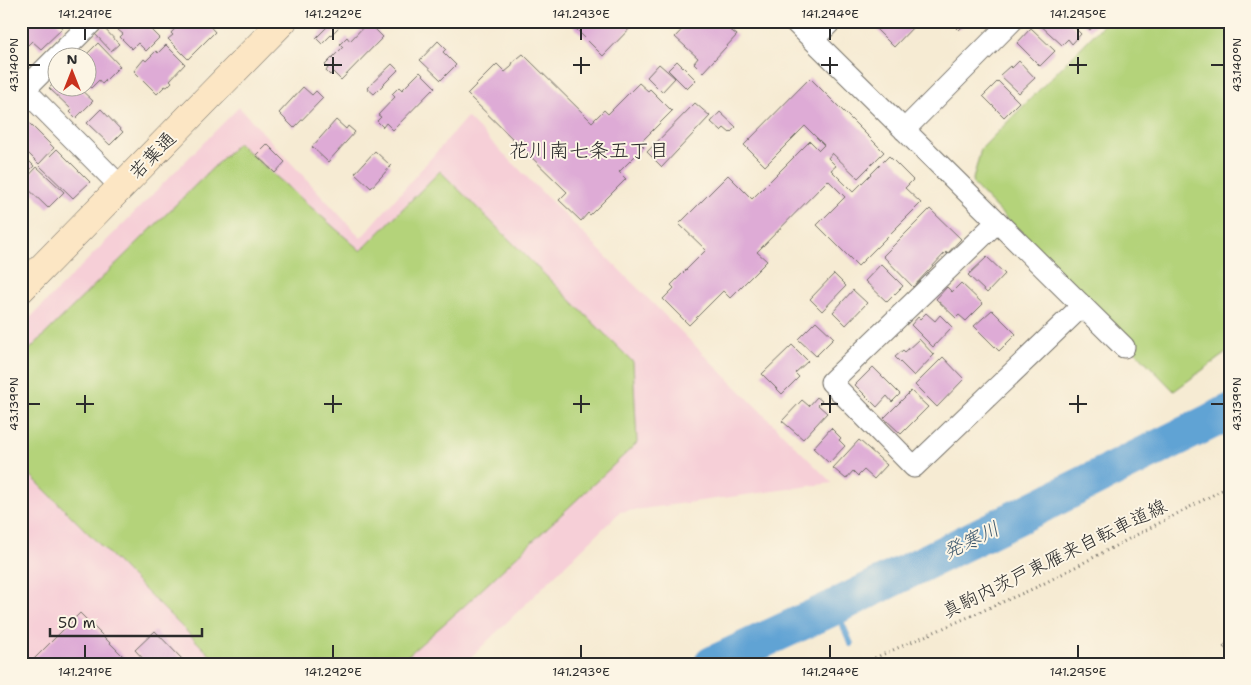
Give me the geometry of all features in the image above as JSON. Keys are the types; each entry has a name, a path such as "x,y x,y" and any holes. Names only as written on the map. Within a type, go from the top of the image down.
{"street":[{"path":"93,21 22,90 121,187"},
{"name":"若葉通","path":"21,289 283,21"},
{"path":"794,21 1124,347"},
{"path":"813,40 832,21"},
{"path":"904,130 1012,21"},
{"path":"997,222 831,382 914,467 1082,306"}],"path":[{"name":"真駒内茨戸東雁来自転車道線","path":"861,664 1037,587 1230,486"}],"shaded area":[{"path":"239,107 361,238 467,117 832,483 620,512 464,664 21,664 21,327"}],"green space":[{"path":"1107,21 1230,21 1230,350 1174,391 972,183 981,149"},
{"path":"238,143 361,251 440,171 633,362 637,443 462,608 398,664 219,664 21,466 21,358"}],"building":[{"path":"21,21 56,21 63,28 41,49 32,41 28,45 21,38"},
{"path":"127,21 142,21 159,38 146,51 138,43 132,49 120,37 123,34 118,30"},
{"path":"182,21 205,21 215,32 188,59 168,39"},
{"path":"333,21 345,21 322,44 316,38"},
{"path":"568,21 637,21 603,56"},
{"path":"690,21 736,21 729,29 737,35 703,72 694,63 698,58 675,37"},
{"path":"873,21 913,21 916,24 894,47 871,24"},
{"path":"950,21 972,21 970,24 967,22 959,30"},
{"path":"1040,21 1068,21 1081,34 1072,44 1068,39 1062,45 1038,23"},
{"path":"1080,21 1098,21 1090,30"},
{"path":"368,22 383,37 341,80 333,72 330,75 326,71 328,68 325,65 343,47 340,44 347,37 350,41"},
{"path":"103,27 119,44 111,51 95,34"},
{"path":"1031,28 1055,51 1040,66 1017,43"},
{"path":"438,41 446,49 443,52 456,65 441,80 420,60"},
{"path":"98,43 120,66 102,84 98,81 98,48 93,48"},
{"path":"166,45 185,64 170,80 172,82 157,94 134,71 144,59 146,61 156,51 158,53"},
{"path":"523,54 592,122 604,110 608,114 639,83 648,91 650,89 672,111 640,143 644,147 619,172 626,179 590,215 588,213 581,221 559,200 567,192 467,94 497,64 505,72"},
{"path":"677,61 696,80 687,89 668,70"},
{"path":"1019,61 1035,78 1019,93 1000,75"},
{"path":"392,64 398,70 374,94 367,88"},
{"path":"659,64 675,78 662,92 647,77"},
{"path":"420,72 435,87 393,130 386,123 383,127 377,121 381,117 378,115 395,97 392,94 399,87 402,90"},
{"path":"810,78 884,152 858,178 832,153 828,158 836,166 831,170 853,192 889,156 913,180 905,188 921,203 858,266 817,225 845,197 828,180 757,252 767,261 730,298 723,291 689,325 663,299 674,288 671,285 706,250 679,224 728,175 752,199 810,141 819,150 824,145 805,126 765,166 744,145"},
{"path":"998,81 1019,102 1004,117 983,96"},
{"path":"303,87 312,95 316,91 323,98 294,128 279,113"},
{"path":"59,98 90,98 93,101 76,118 70,112 72,110"},
{"path":"695,103 710,116 662,167 647,152"},
{"path":"101,109 123,132 110,145 87,123"},
{"path":"720,112 736,127 730,133 724,128 721,131 711,122"},
{"path":"22,116 54,148 39,164 21,146"},
{"path":"336,120 346,129 348,126 355,132 328,162 312,147"},
{"path":"267,144 285,162 275,173 256,155"},
{"path":"57,149 90,182 73,198 40,166"},
{"path":"375,151 391,166 371,188 355,173"},
{"path":"21,153 34,166 21,179"},
{"path":"37,167 64,192 48,208 22,183"},
{"path":"930,209 961,239 913,287 883,256"},
{"path":"21,214 29,222 21,229"},
{"path":"987,257 1005,274 987,293 968,275"},
{"path":"881,264 903,286 887,302 865,281"},
{"path":"834,274 846,286 822,311 810,299"},
{"path":"961,283 983,304 966,321 959,315 956,318 936,299 947,287 952,292"},
{"path":"853,290 867,303 846,325 833,312"},
{"path":"992,310 1016,334 999,351 974,326"},
{"path":"926,313 935,321 940,315 952,327 933,347 911,325 918,317 920,319"},
{"path":"816,321 834,338 816,356 798,339"},
{"path":"919,339 934,355 914,376 895,357 903,350 905,352"},
{"path":"792,345 808,361 795,373 799,377 782,394 762,374"},
{"path":"943,357 964,379 937,407 915,385"},
{"path":"873,367 900,394 892,402 887,396 877,407 855,385"},
{"path":"911,391 928,407 901,434 884,418"},
{"path":"817,397 822,401 818,405 827,413 803,439 782,421 802,400 809,406"},
{"path":"831,428 841,438 839,440 845,446 829,463 813,448"},
{"path":"859,440 887,465 874,479 864,470 858,476 853,471 846,479 833,468"},
{"path":"80,613 131,664 29,664"},
{"path":"155,631 183,660 179,664 148,664 135,650"},
{"path":"1230,638 1230,652 1223,647"}],"waterway":[{"name":"発寒川","path":"712,664 835,607 1230,412"},
{"path":"835,607 851,644"}],"district":[{"name":"花川南七条五丁目","path":"589,150"}]}
